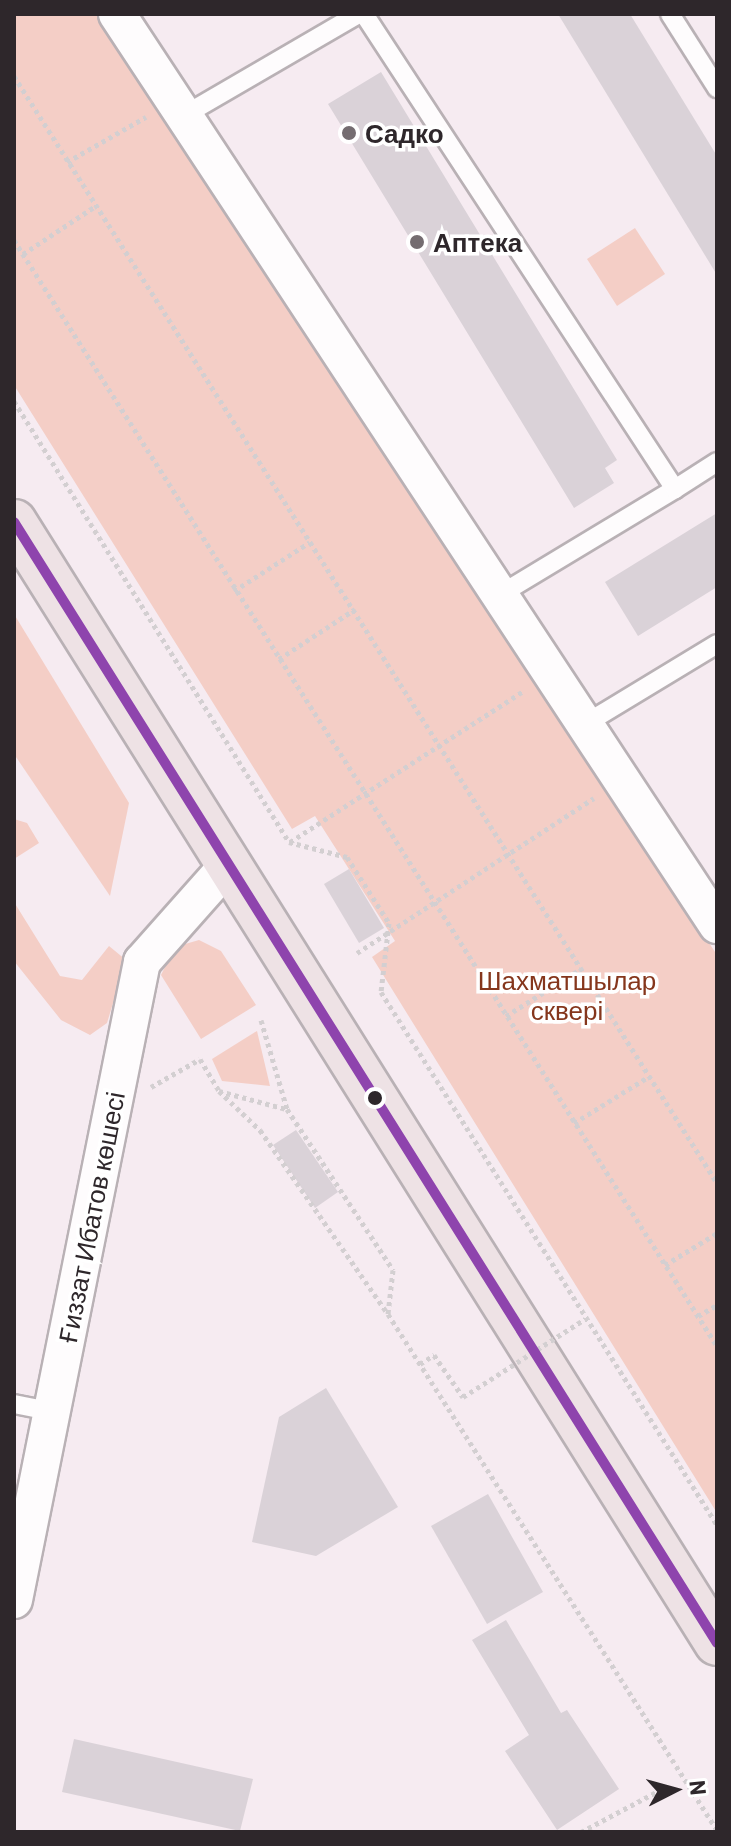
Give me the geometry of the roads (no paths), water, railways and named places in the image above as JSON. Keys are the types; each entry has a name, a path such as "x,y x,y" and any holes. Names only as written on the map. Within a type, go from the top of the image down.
{"main road":[{"path":"14,522 717,1643"}],"street":[{"path":"117,14 717,925"},
{"name":"Ғиззат Ибатов көшесі","path":"14,1600 142,962 228,865"}],"lane":[{"path":"178,109 358,14"},
{"path":"364,14 675,489"},
{"path":"670,14 717,88"},
{"path":"501,594 717,462"},
{"path":"585,724 717,644"},
{"path":"14,1404 54,1412"}],"place":[{"name":"Садко","path":"349,133"},
{"name":"Аптека","path":"417,242"}],"park label":[{"name":"Шахматшылар сквері","path":"567,995"}]}
